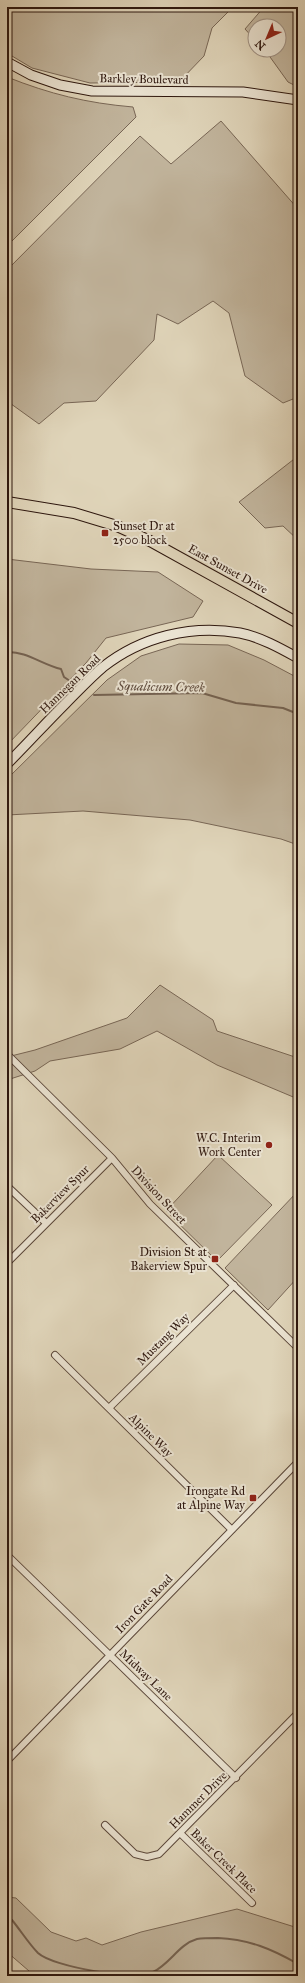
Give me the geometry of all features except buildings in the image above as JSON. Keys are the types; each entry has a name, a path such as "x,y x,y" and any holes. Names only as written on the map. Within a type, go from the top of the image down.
{"main road":[{"name":"Barkley Boulevard","path":"7,62 31,75 60,85 92,91 243,92 298,100"},
{"name":"Barkley Boulevard","path":"285,99 298,106"},
{"name":"East Sunset Drive","path":"7,502 74,513 117,526 150,541 298,623"},
{"name":"Hannegan Road","path":"7,764 93,676 117,657 152,640 190,631 213,630 241,633 268,643 298,658"}],"street":[{"name":"Division Street","path":"7,1054 112,1158 150,1204 298,1348"},
{"name":"Bakerview Spur","path":"7,1263 112,1158"},
{"path":"7,1186 46,1223"},
{"name":"Mustang Way","path":"109,1408 234,1285"},
{"name":"Alpine Way","path":"55,1355 232,1530"},
{"name":"Iron Gate Road","path":"7,1761 298,1462"},
{"name":"Midway Lane","path":"7,1554 109,1656 236,1778"},
{"name":"Hammer Drive","path":"104,1825 135,1854 147,1857 159,1854 181,1834 298,1713"},
{"name":"Baker Creek Place","path":"181,1834 252,1903"}],"shaded area":[{"path":"7,7 233,7 212,28 204,56 179,82 90,83 32,68 7,53"},
{"path":"264,7 298,7 298,87 288,82 271,58 287,58 287,18 254,18"},
{"path":"7,77 68,97 133,107 136,117 7,246"},
{"path":"221,121 298,209 298,397 283,403 245,376 229,313 213,301 178,324 157,314 154,340 96,401 64,403 39,424 7,401 7,270 140,136 171,164"},
{"path":"298,456 298,540 283,526 265,528 239,502"},
{"path":"7,559 91,569 158,572 203,601 193,617 106,638 86,663 7,745"},
{"path":"179,644 228,645 264,660 298,678 298,845 281,839 190,820 83,811 7,815 7,779 107,680 141,656"},
{"path":"160,985 213,1020 217,1031 298,1058 298,1099 217,1065 157,1031 120,1049 50,1061 35,1071 7,1080 7,1057 35,1050 127,1018"},
{"path":"218,1155 272,1205 217,1261 166,1211"},
{"path":"298,1191 298,1277 268,1310 225,1268"},
{"path":"7,1897 16,1898 51,1932 76,1941 86,1938 102,1945 141,1932 237,1909 298,1928 298,1976 31,1976 29,1971 7,1952"}],"waterway":[{"name":"Squalicum Creek","path":"7,652 14,652 28,656 61,669 64,677 70,681"},
{"name":"Squalicum Creek","path":"94,695 202,693 236,703 283,708 298,714"},
{"path":"7,1918 12,1920 31,1946 38,1953 47,1958 76,1968 113,1974 130,1975 153,1972 165,1964 185,1945 197,1939 207,1938 240,1940 269,1949 298,1964"}],"place":[{"name":"Sunset Dr at 2500 block","path":"105,533"},
{"name":"W.C. Interim Work Center","path":"269,1145"},
{"name":"Division St at Bakerview Spur","path":"215,1259"},
{"name":"Irongate Rd at Alpine Way","path":"253,1498"}]}
